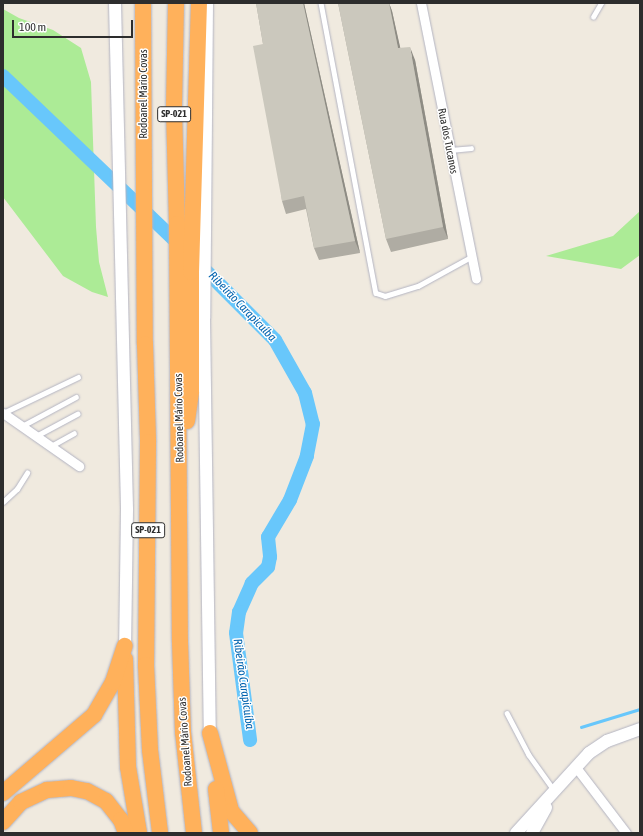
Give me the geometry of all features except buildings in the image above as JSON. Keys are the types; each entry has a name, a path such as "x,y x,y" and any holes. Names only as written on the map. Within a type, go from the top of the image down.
{"highway":[{"name":"Rodoanel Mário Covas","path":"143,3 143,199 148,442 146,665 150,750 160,833"},
{"name":"Rodoanel Mário Covas","path":"176,3 174,109 180,441 182,725 194,833"},
{"path":"180,441 187,420 191,391 191,272 199,3"},
{"path":"3,793 94,715 113,682 125,646"},
{"path":"125,646 128,767 139,833"},
{"path":"210,733 222,833"},
{"path":"210,733 231,810 250,833"},
{"path":"3,822 21,802 47,790 71,788 87,791 106,801 121,820 126,833"}],"main road":[{"path":"115,3 121,179 120,289 127,510 125,646"},
{"path":"207,3 205,283 210,733"},
{"path":"516,833 555,791 575,766 606,741 640,729"},
{"path":"532,833 555,791"}],"street":[{"name":"Rua dos Tucanos","path":"421,3 476,279"},
{"path":"3,413 80,466"},
{"path":"575,766 626,833"}],"lane":[{"path":"321,3 376,293 385,296 418,286 471,257"},
{"path":"593,17 601,3"},
{"path":"450,150 471,148"},
{"path":"3,413 78,377"},
{"path":"22,426 76,397"},
{"path":"36,436 77,414"},
{"path":"50,446 74,433"},
{"path":"3,502 17,489 27,472"},
{"path":"507,713 529,755 555,791"}],"green space":[{"path":"3,9 19,18 53,30 81,48 91,82 96,227 99,262 108,297 92,292 63,276 3,197"},
{"path":"640,211 640,255 621,269 546,256 613,236"}],"waterway":[{"name":"Ribeirão Carapicuíba","path":"3,76 182,247"},
{"name":"Ribeirão Carapicuíba","path":"197,262 275,340 305,393 313,424 307,456 290,500 268,537 270,557 268,567 252,583 239,612 236,633 250,740"},
{"path":"581,727 640,709"}]}
